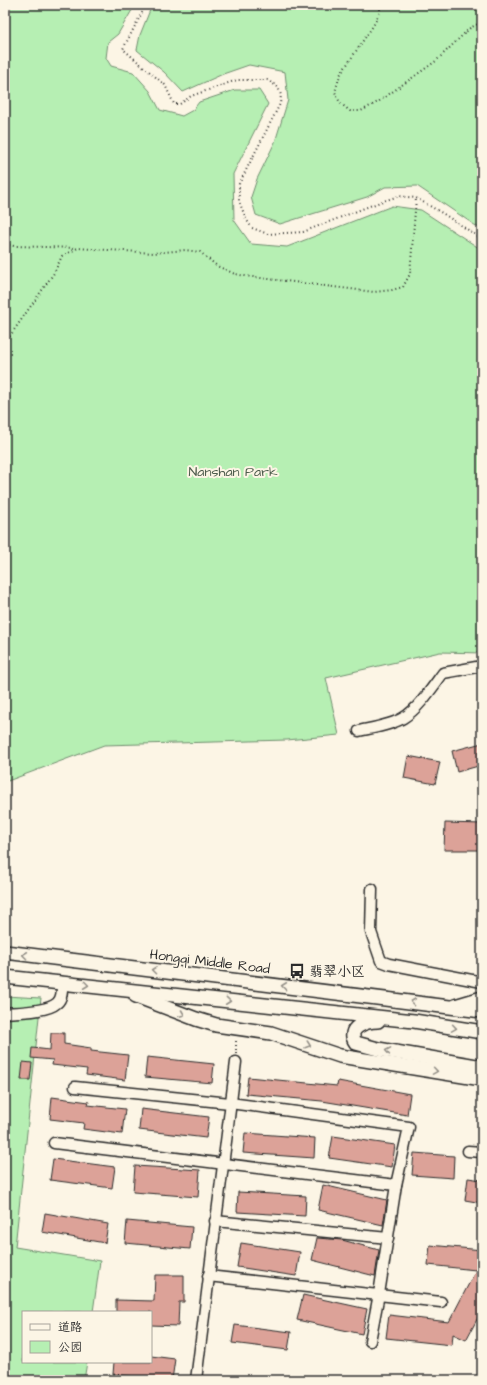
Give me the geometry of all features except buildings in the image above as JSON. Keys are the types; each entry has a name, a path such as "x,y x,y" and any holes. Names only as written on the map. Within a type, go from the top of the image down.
{"main road":[{"name":"Hongqi Middle Road","path":"5,952 482,1011"},
{"path":"5,976 414,1021 482,1032"},
{"path":"120,989 196,1019 216,1025 271,1032 340,1056 482,1078"},
{"path":"451,1007 480,998"},
{"path":"414,1021 368,1021 357,1028 353,1033 354,1039 356,1043 372,1048 482,1067"}],"street":[{"path":"359,731 379,727 403,718 428,694 442,673 482,666"},
{"path":"372,889 371,932 381,961 389,964 482,983 480,998"},
{"path":"5,1013 49,1008 58,1002 62,993 62,982"},
{"path":"196,1380 236,1062"},
{"path":"75,1088 230,1103 409,1127 396,1185 370,1341"},
{"path":"54,1143 396,1185"},
{"path":"468,1151 482,1152"},
{"path":"215,1221 388,1238"},
{"path":"208,1276 441,1302"}],"path":[{"path":"146,5 123,49 165,85 174,104 180,104 191,96 237,80 267,80 278,87 281,95 280,104 239,184 239,201 246,219 252,228 268,234 303,232 399,196 416,198 442,213 482,240"},
{"path":"380,5 380,12 373,26 340,75 335,92 340,103 350,111 361,111 378,102 436,61 470,28 482,22"},
{"path":"5,244 14,246 154,252 185,250 200,252 217,266 235,274 245,276 374,292 392,290 403,287 410,274 416,198"},
{"path":"5,343 54,273 62,256 78,248"}],"green space":[{"name":"Nanshan Park","path":"5,5 135,5 118,34 108,42 106,58 111,66 133,72 150,91 160,110 182,116 193,110 199,102 235,90 259,90 268,104 233,174 234,220 251,244 287,247 392,206 421,210 482,250 482,653 440,652 326,678 339,735 287,740 104,745 5,782"},
{"path":"152,5 482,5 482,230 417,186 385,187 367,197 280,224 256,215 251,197 257,179 275,142 288,100 285,72 249,65 223,74 183,92 164,72 137,50 140,35"},
{"path":"5,996 41,998 15,1247 100,1261 93,1311 22,1311 22,1363 87,1363 84,1380 5,1380"}],"place":[{"name":"翡翠小区","path":"297,971"}]}
